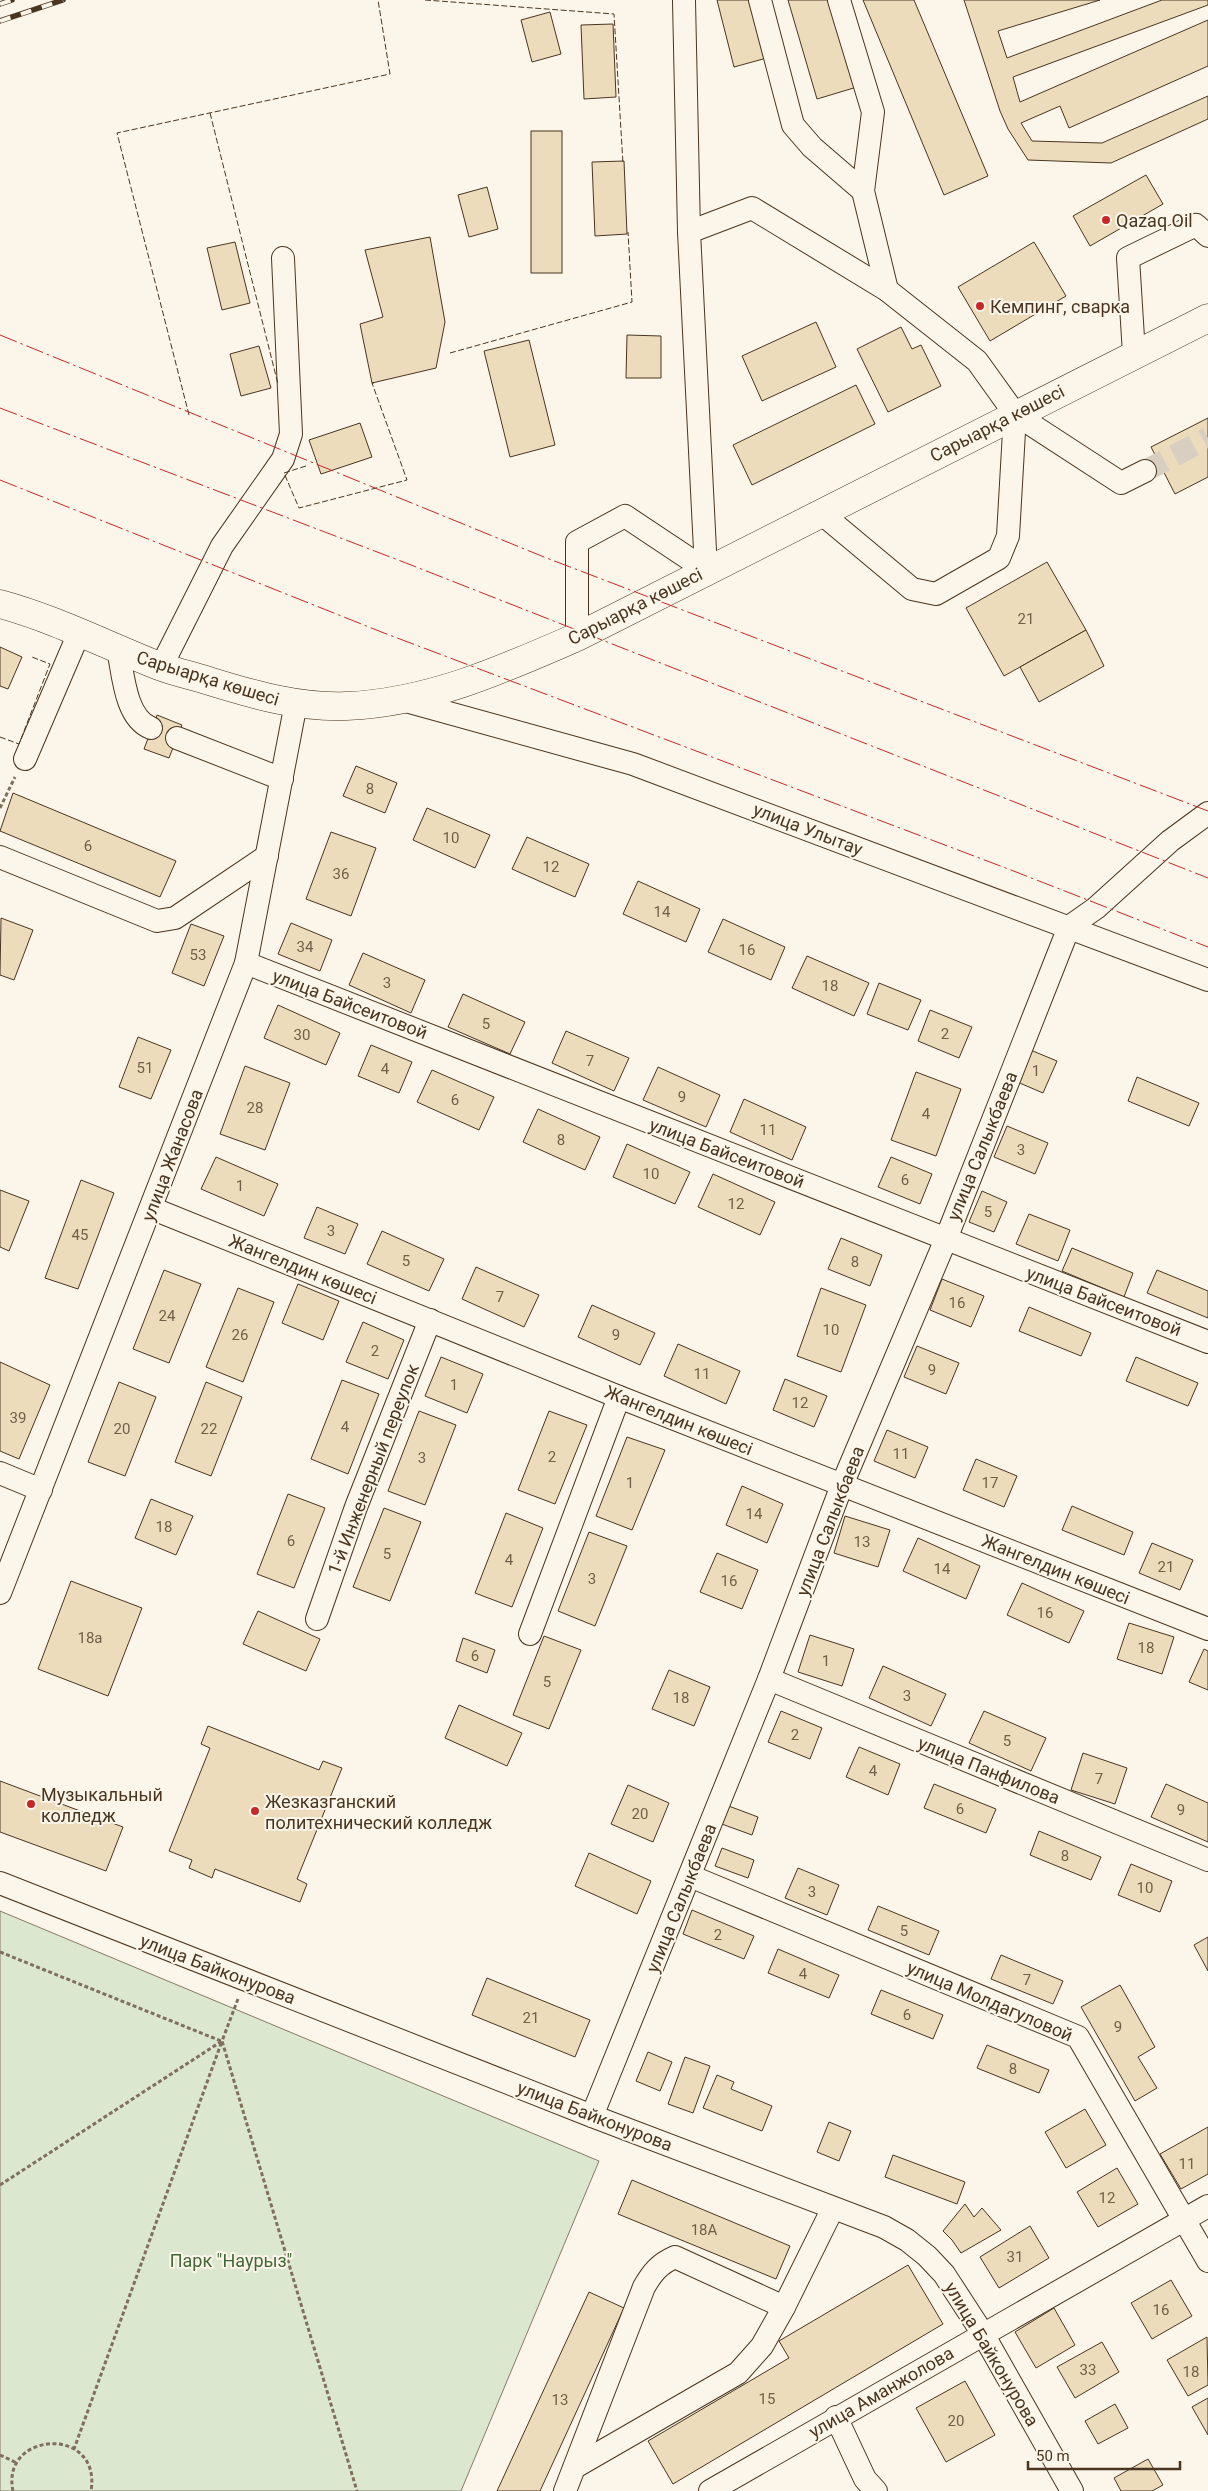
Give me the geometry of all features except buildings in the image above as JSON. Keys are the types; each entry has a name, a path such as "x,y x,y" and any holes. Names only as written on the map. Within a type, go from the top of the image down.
{"main road":[{"name":"Сарыарқа көшесі","path":"29,612 161,667 255,695 296,703 346,706 402,700 489,675 577,637 706,570 1208,318"},
{"path":"0,591 29,612"},
{"path":"0,604 29,612"}],"street":[{"path":"760,0 793,125 812,147 862,191"},
{"path":"839,0 874,112 862,191 887,290"},
{"path":"684,2 689,232 706,570"},
{"path":"689,232 752,208 887,290 977,362 1015,414 1122,483 1145,471"},
{"path":"1134,354 1128,258 1196,225 1208,236"},
{"path":"161,667 222,546 283,459 291,434 283,258"},
{"path":"820,513 912,589 936,594 999,558 1008,536 1015,414"},
{"path":"577,637 577,542 625,516 706,570"},
{"path":"25,759 79,633"},
{"path":"118,649 130,704 142,724 151,728"},
{"name":"улица Улытау","path":"402,700 633,764 1208,980"},
{"name":"улица Жанасова","path":"0,1593 246,964 296,703"},
{"path":"178,738 282,779"},
{"path":"1069,927 1096,908 1170,841 1208,813"},
{"path":"0,857 157,920 174,918 267,856"},
{"name":"улица Салыкбаева","path":"592,2116 770,1679 842,1485 946,1239 1069,927"},
{"name":"улица Байсеитовой","path":"246,964 1208,1342"},
{"name":"Жангелдин көшесі","path":"151,1208 619,1397 1208,1629"},
{"name":"1-й Инженерный переулок","path":"317,1619 356,1507 430,1320"},
{"path":"530,1634 619,1397"},
{"path":"0,1473 41,1490"},
{"name":"улица Панфилова","path":"770,1679 1208,1860"},
{"name":"улица Молдагуловой","path":"690,1876 1078,2037 1208,2261"},
{"name":"улица Байконурова","path":"0,1883 592,2116 884,2227 907,2240 927,2256 944,2274 983,2334 1072,2491"},
{"name":"улица Аманжолова","path":"710,2491 836,2417 1208,2206"},
{"path":"575,2467 738,2373 762,2346 784,2307 833,2208"},
{"path":"565,2491 644,2288 653,2272 664,2262 675,2257 784,2307"},
{"path":"836,2417 865,2479 876,2491"}],"path":[{"path":"0,808 25,759"},
{"path":"0,1952 222,2041"},
{"path":"74,2448 245,1980"},
{"path":"0,2185 222,2041"},
{"path":"222,2041 357,2491"},
{"path":"13,2491 12,2475 17,2463 25,2453 36,2446 48,2442 62,2443 74,2448 83,2457 90,2469 91,2491"},
{"path":"0,2455 17,2463"}],"green space":[{"name":"Парк \"Наурыз\"","path":"0,1911 599,2161 461,2491 0,2491"}],"tunnel":[{"path":"1145,471 1208,438"}],"railway":[{"path":"0,4 12,0"},
{"path":"0,21 63,0"}],"fence":[{"path":"189,415 117,133 390,74 378,0"},
{"path":"425,0 614,14 623,164"},
{"path":"210,113 278,384"},
{"path":"450,353 632,302 628,232"},
{"path":"306,466 284,473 299,508 407,480 372,383 374,383"},
{"path":"0,737 19,744 50,664 32,657"}],"power":[{"path":"0,335 544,557 1208,811"},
{"path":"0,408 406,563 1208,878"},
{"path":"0,480 384,633 1011,870 1208,947"}],"place":[{"name":"Qazaq Oil","path":"1106,220"},
{"name":"Кемпинг, сварка","path":"980,306"},
{"name":"Музыкальный колледж","path":"31,1804"},
{"name":"Жезказганский политехнический колледж","path":"255,1811"}]}
